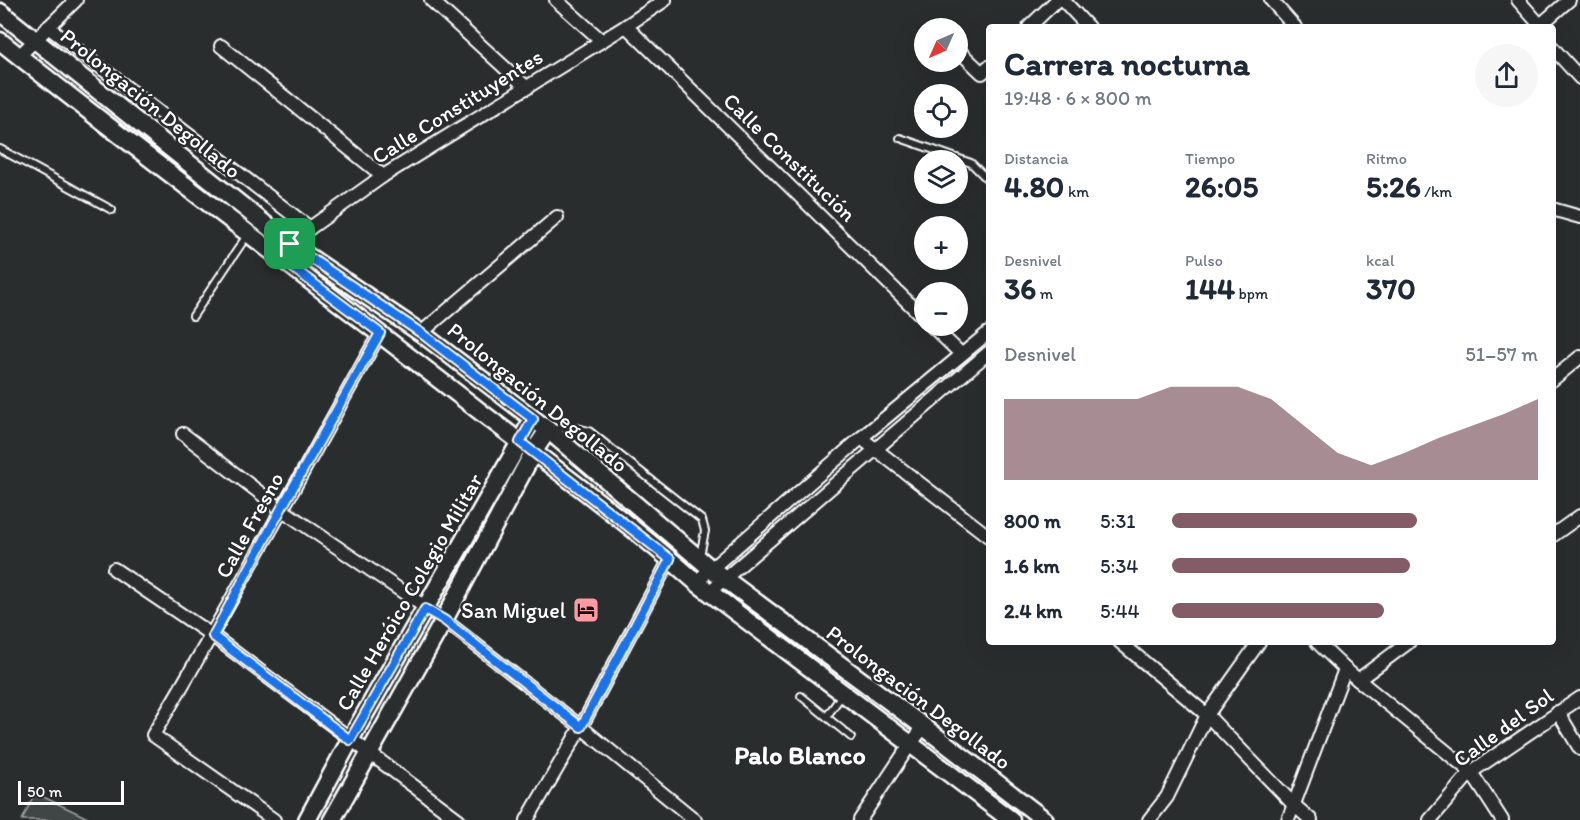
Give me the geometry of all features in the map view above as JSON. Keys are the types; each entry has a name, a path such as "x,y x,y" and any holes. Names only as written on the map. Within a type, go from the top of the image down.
{"street":[{"path":"20,56 76,0"},
{"path":"431,0 527,88"},
{"path":"556,0 602,40"},
{"name":"Calle Constituyentes","path":"277,256 310,228 383,176 665,0"},
{"path":"1032,24 1057,0"},
{"path":"1063,0 1085,24"},
{"path":"1271,0 1292,24"},
{"path":"1518,0 1537,24"},
{"path":"1541,24 1569,0"},
{"name":"Prolongación Degollado","path":"0,12 290,244 421,333 548,430 724,579 924,727 1044,820"},
{"name":"Calle Constitución","path":"626,26 914,308"},
{"path":"48,27 310,228"},
{"name":"Prolongación Degollado","path":"0,41 527,447 703,587 1011,820"},
{"path":"221,46 383,176"},
{"path":"1556,51 1580,78"},
{"path":"968,60 982,73 986,69"},
{"path":"1556,210 1580,217"},
{"path":"421,333 557,217"},
{"name":"Calle Fresno","path":"274,820 153,735 213,636 380,333"},
{"path":"986,335 705,564 703,587 724,579 986,355"},
{"path":"942,336 961,354"},
{"path":"1556,377 1580,357"},
{"name":"Calle Heróico Colegio Militar","path":"332,820 444,620 527,447 533,419"},
{"name":"Calle Heróico Colegio Militar","path":"307,820 425,609 527,447 548,430"},
{"path":"183,434 281,509 444,620 695,820"},
{"path":"861,438 986,534"},
{"path":"1556,533 1580,516"},
{"path":"527,820 581,727 670,559"},
{"path":"114,569 213,636 459,820"},
{"path":"1124,645 1207,715 1311,820"},
{"path":"1149,820 1167,797 1207,715 1257,645"},
{"path":"1320,645 1345,669 1471,772 1502,820"},
{"path":"1359,680 1405,645"},
{"path":"1288,820 1345,669"},
{"name":"Calle del Sol","path":"1430,820 1471,772 1580,698"},
{"path":"1558,712 1580,749"},
{"path":"860,820 924,727"}],"lane":[{"path":"900,138 972,163 986,178"},
{"path":"0,149 112,210"},
{"path":"193,316 248,234"},
{"path":"548,430 577,428 589,430 702,520 705,531 705,564"},
{"path":"827,716 844,692"},
{"path":"801,696 851,737"}],"shaded area":[{"path":"35,793 92,820 22,820"}],"place":[{"name":"San Miguel","path":"586,610"}],"district":[{"name":"Palo Blanco","path":"800,755"}],"route":[{"path":"290,244 421,333 533,419 520,442 670,559 581,727 444,620 425,609 350,740 213,636 380,333 277,256 290,244"}]}
